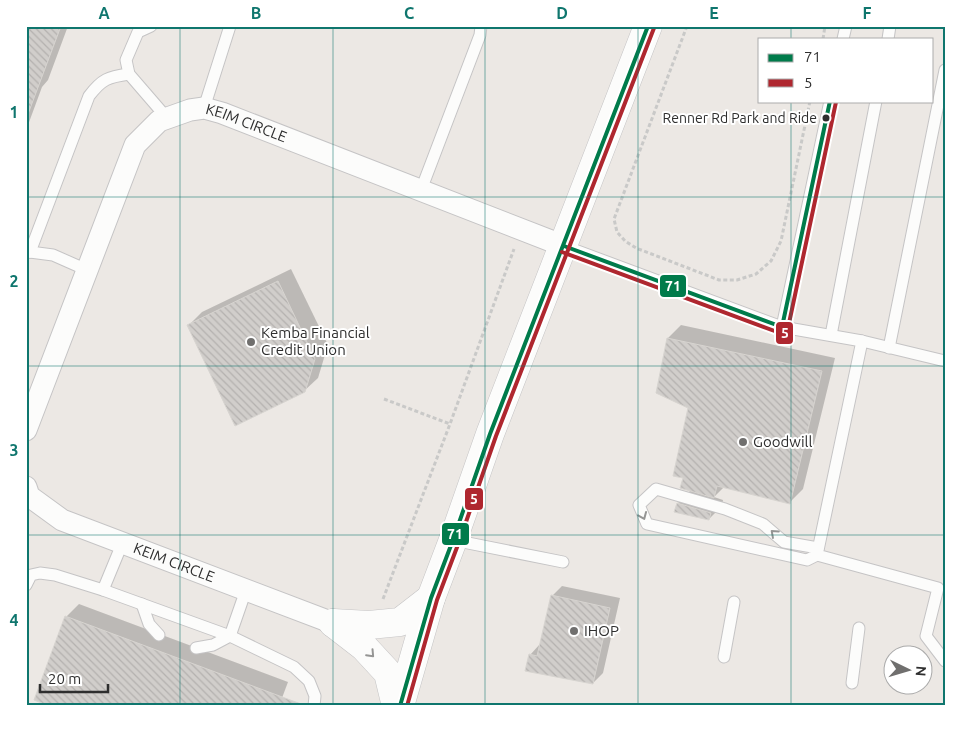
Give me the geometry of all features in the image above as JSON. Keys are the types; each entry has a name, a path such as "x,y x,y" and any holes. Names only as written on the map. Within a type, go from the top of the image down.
{"main road":[{"path":"398,706 431,598 490,434 648,26"},
{"path":"333,624 369,625 400,622 431,598"},
{"path":"333,624 364,647 388,673 398,706"}],"street":[{"name":"KEIM CIRCLE","path":"26,430 136,145 158,121 190,110 204,108 222,113 564,246"},
{"name":"KEIM CIRCLE","path":"26,486 29,496 62,520 333,624"}],"lane":[{"path":"150,26 135,29 126,60 129,74 168,118"},
{"path":"204,108 230,26"},
{"path":"421,190 480,35 481,26"},
{"path":"888,348 945,70"},
{"path":"87,270 53,255 28,253 89,96 98,84 112,76 129,74"},
{"path":"782,327 830,102"},
{"path":"831,336 876,102"},
{"path":"564,246 782,327 862,341 944,359"},
{"path":"862,341 818,552 807,560 647,524 639,505 656,489 725,509 764,524 784,542 818,552 938,588 926,636 945,661"},
{"path":"453,540 563,562"},
{"path":"103,590 122,544"},
{"path":"26,585 31,576 40,573 55,575 103,590 230,636 294,667 309,681 315,696 314,706"},
{"path":"196,648 212,645 230,636 246,590"},
{"path":"724,657 734,602"},
{"path":"142,604 150,624 159,634"},
{"path":"852,683 859,628"}],"path":[{"path":"687,26 614,220 617,232 624,241 636,248 719,280 737,280 756,274 772,261 781,241 810,102"},
{"path":"382,602 515,248"},
{"path":"384,399 450,424"}],"building":[{"path":"26,26 61,26 28,114 26,114"},
{"name":"Kemba Financial Credit Union","path":"278,281 315,359 305,392 235,426 187,325"},
{"name":"Goodwill","path":"667,338 822,371 790,504 717,486 714,498 680,488 683,478 673,476 688,408 656,393"},
{"path":"677,503 711,513 709,520 674,512"},
{"name":"IHOP","path":"551,595 610,608 593,684 525,671 529,654 537,656"},
{"path":"65,616 301,704 300,706 49,706 34,700"}],"transit line":[{"name":"71","path":"400,706 431,598 490,434 648,26"},
{"name":"5","path":"407,706 437,600 496,436 654,28"},
{"name":"71","path":"782,327 830,102"},
{"name":"5","path":"562,252 780,333 785,333 788,328 836,102"},
{"name":"71","path":"564,246 782,327"}],"place":[{"name":"Renner Rd Park and Ride","path":"826,118"},
{"name":"Kemba Financial Credit Union","path":"251,342"},
{"name":"Goodwill","path":"743,442"},
{"name":"IHOP","path":"574,631"}]}
